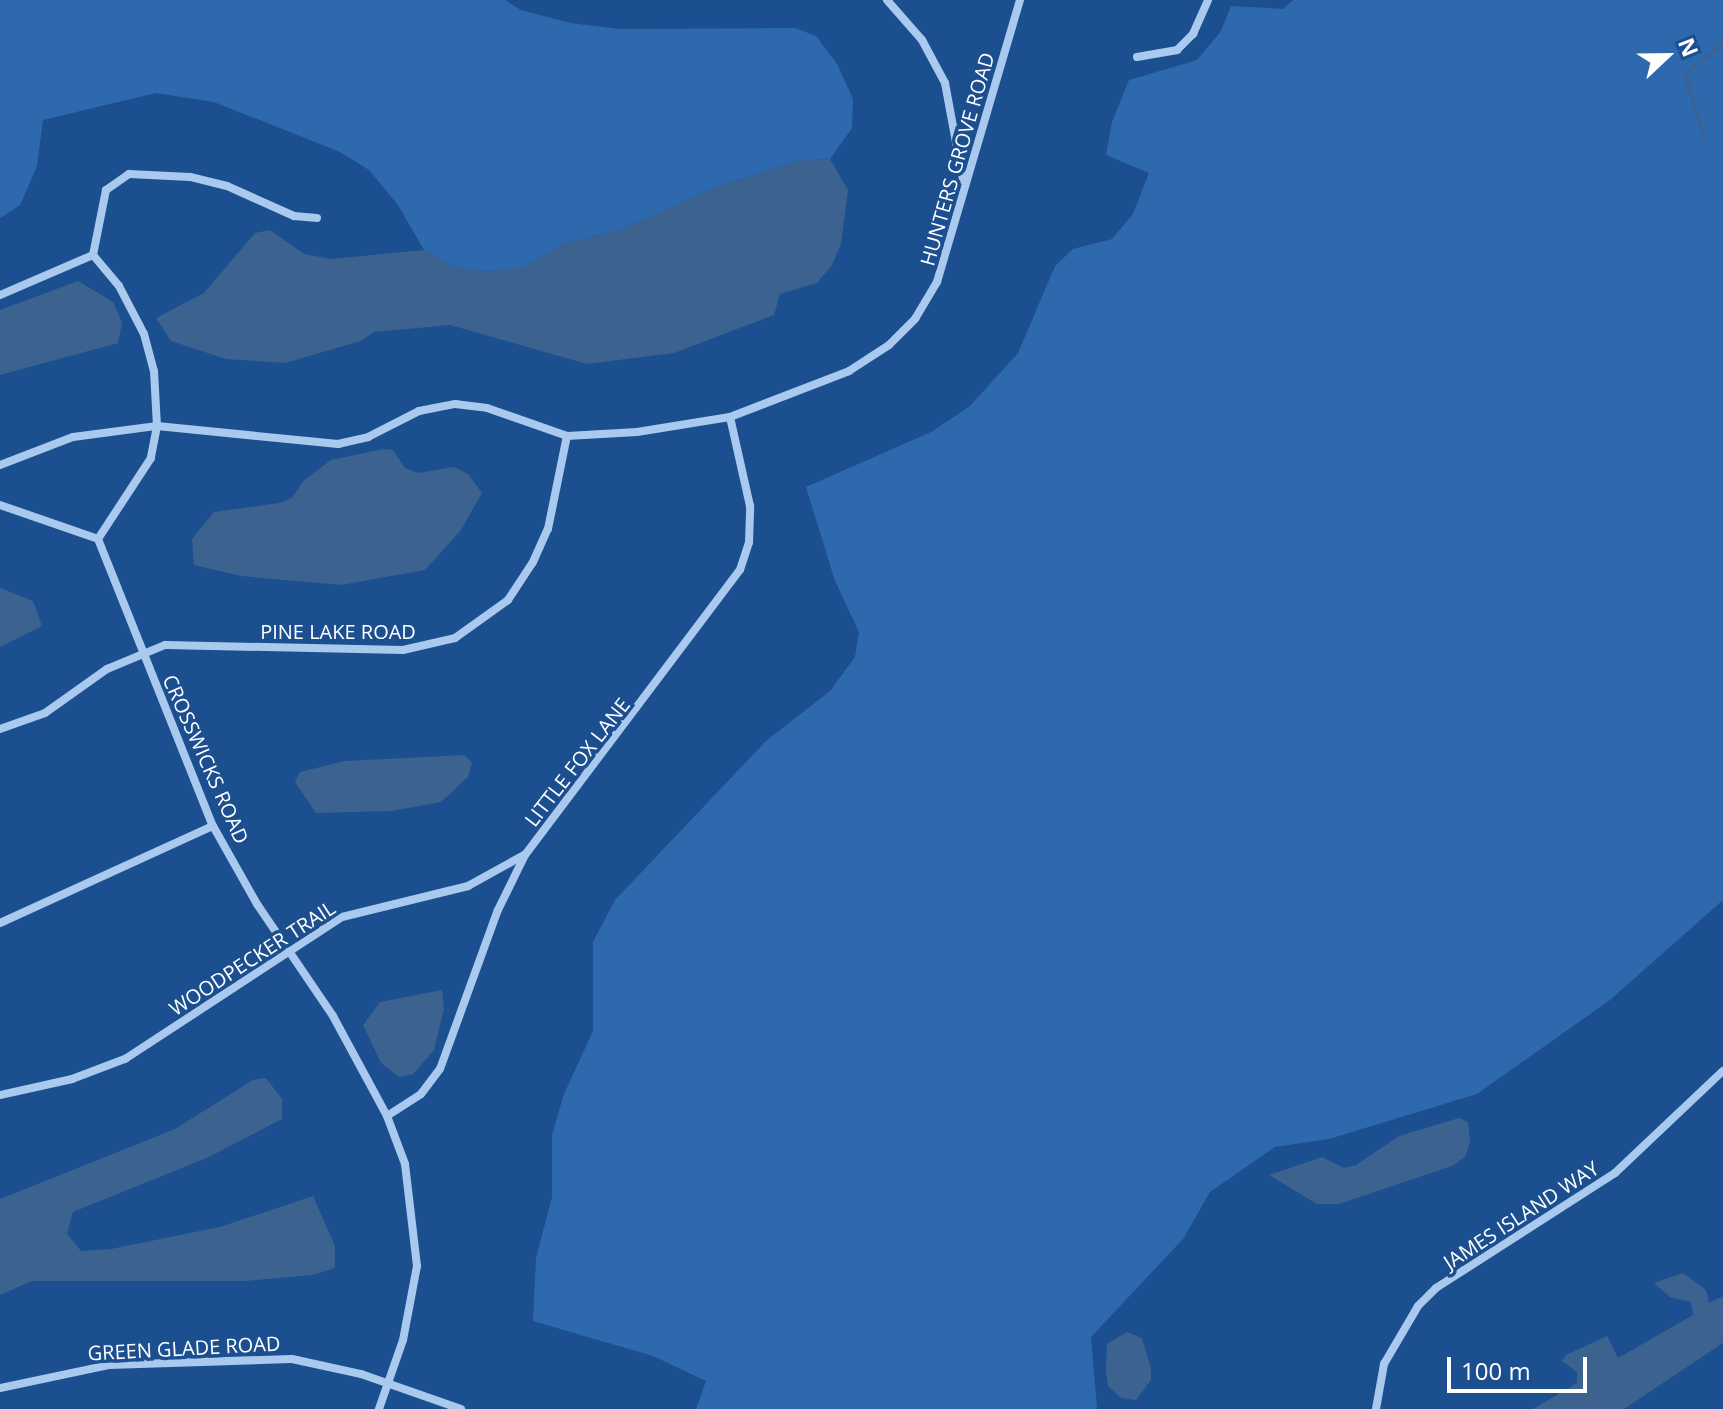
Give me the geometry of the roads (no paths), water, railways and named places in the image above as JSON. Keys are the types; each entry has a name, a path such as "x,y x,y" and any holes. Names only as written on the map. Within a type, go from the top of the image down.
{"street":[{"path":"887,0 922,40 945,83 963,180"},
{"name":"HUNTERS GROVE ROAD","path":"0,465 73,437 157,426 325,445 355,441 419,411 455,404 487,408 567,436 730,417 849,371 889,345 915,319 937,282 963,180 977,153 1020,0"},
{"path":"1137,57 1177,50 1193,34 1208,0"},
{"path":"93,255 106,190 129,174 190,177 227,186 294,216 317,218"},
{"path":"0,295 93,255"},
{"path":"0,505 98,539 146,469 157,426 154,371 144,334 119,286 93,255"},
{"name":"LITTLE FOX LANE","path":"387,1116 421,1094 440,1069 493,923 525,855 740,570 749,542 750,506 730,417"},
{"name":"PINE LAKE ROAD","path":"0,729 45,713 107,669 143,653 180,642 403,650 455,638 508,600 533,562 548,529 567,436"},
{"name":"CROSSWICKS ROAD","path":"98,539 213,826 257,904 290,949 387,1116 412,1195 417,1266 403,1340 379,1409"},
{"path":"0,923 213,826"},
{"name":"WOODPECKER TRAIL","path":"0,1095 72,1079 125,1059 342,917 468,886 525,855"},
{"name":"JAMES ISLAND WAY","path":"1376,1409 1384,1364 1405,1323 1427,1297 1617,1172 1723,1071"},
{"name":"GREEN GLADE ROAD","path":"0,1388 98,1366 253,1358 305,1361 388,1383 461,1409"}],"waterway":[{"path":"1704,137 1685,74 1723,42"}]}
